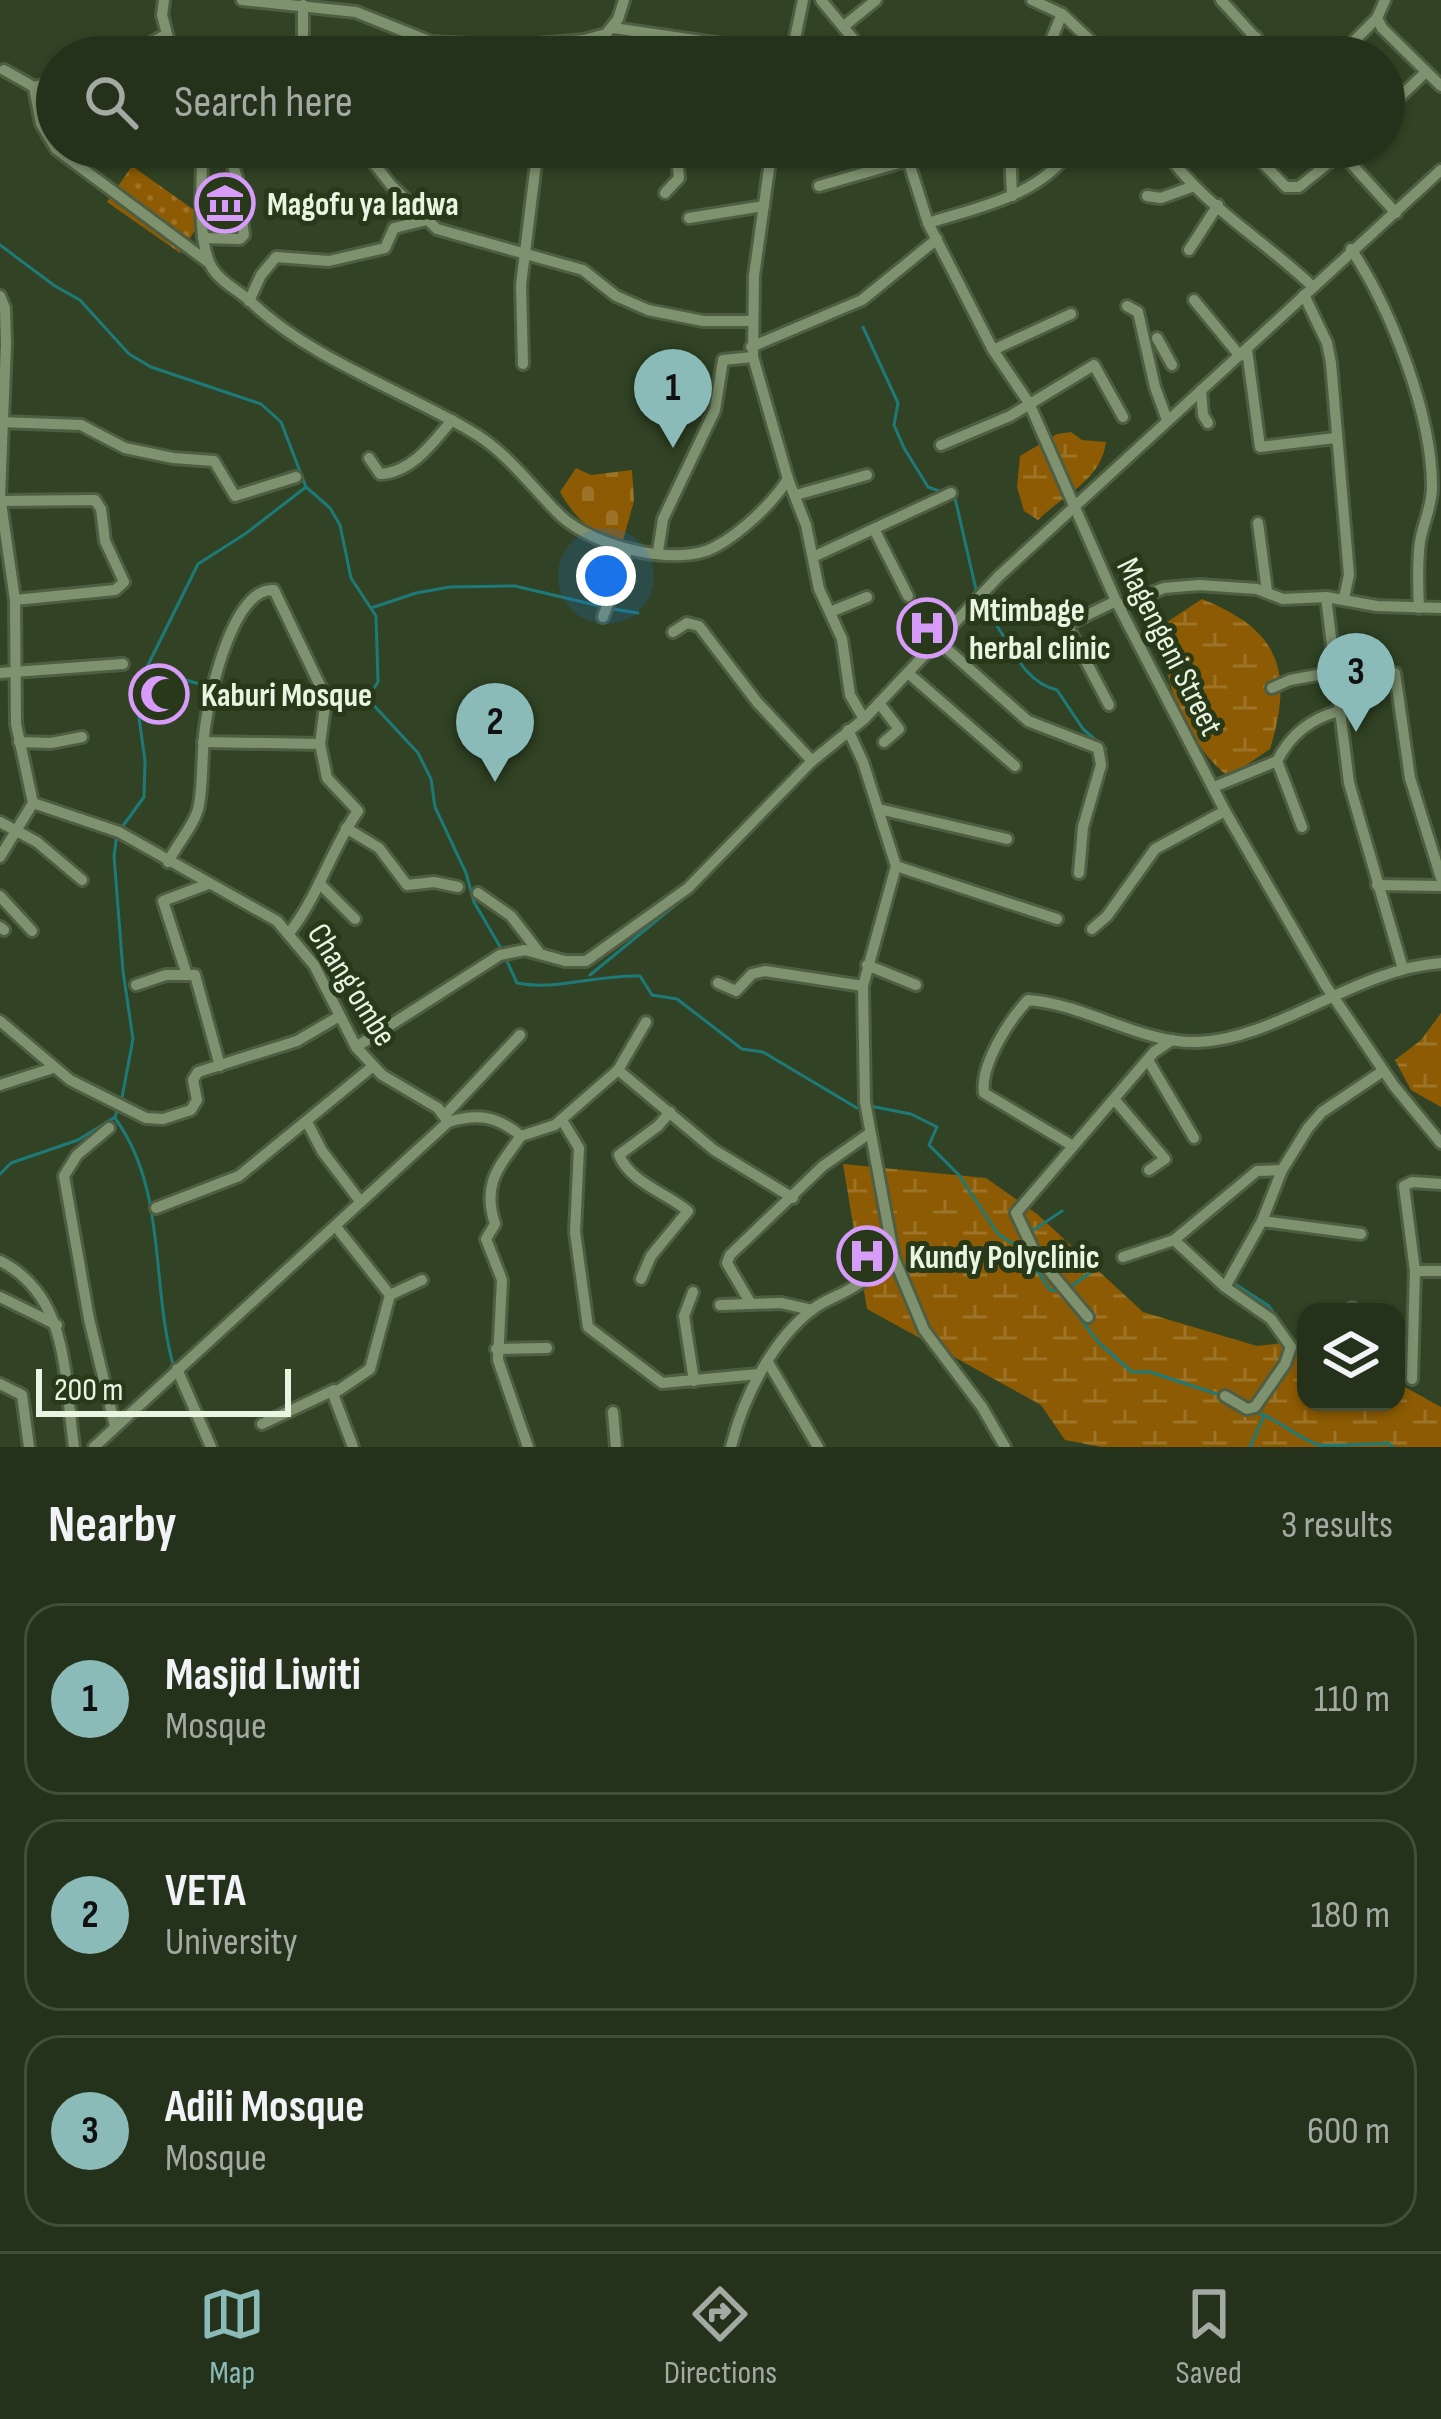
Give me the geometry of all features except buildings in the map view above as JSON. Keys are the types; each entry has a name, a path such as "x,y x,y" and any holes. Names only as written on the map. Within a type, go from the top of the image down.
{"street":[{"path":"163,36 164,0"},
{"path":"242,0 363,14 416,36"},
{"path":"363,14 367,0"},
{"path":"613,28 624,0"},
{"path":"795,36 802,0"},
{"path":"821,0 852,36"},
{"path":"844,26 876,0"},
{"path":"1032,0 1059,8 1087,36"},
{"path":"1221,0 1255,36"},
{"path":"1359,36 1377,18 1385,0"},
{"path":"303,36 304,5"},
{"path":"1377,18 1389,36"},
{"path":"594,36 613,28 673,36"},
{"path":"1405,52 1441,86"},
{"path":"4,70 34,87 36,98"},
{"path":"1405,92 1426,73"},
{"path":"81,168 210,264 291,335 500,450 563,518 609,545 679,555 713,548 746,524 788,479"},
{"path":"202,168 203,238 210,264"},
{"path":"203,238 244,236 234,168"},
{"path":"378,168 437,229 583,270 616,296 648,310 704,321 750,321"},
{"path":"523,364 520,285 536,168"},
{"path":"665,193 679,178 678,168"},
{"path":"769,168 750,321 752,352 819,589 847,658 850,695 864,719"},
{"path":"818,186 881,168"},
{"name":"Magengeni Street","path":"908,168 928,223 993,350 1030,403 1117,604 1225,811 1383,1071 1435,1122 1441,1143"},
{"path":"1011,168 1012,196"},
{"path":"928,223 1012,196 1056,168"},
{"path":"1180,168 1308,291 1327,343 1349,575 1344,598"},
{"path":"1267,168 1292,188 1320,168"},
{"path":"1358,168 1396,213"},
{"path":"356,1047 500,955 538,951 565,961 586,961 688,888 812,760 864,719 999,576 1441,170"},
{"path":"1147,196 1161,198 1194,186"},
{"path":"1189,250 1218,205"},
{"path":"688,218 764,206"},
{"path":"249,301 275,257 328,261 385,248 394,228 428,220"},
{"path":"658,551 663,519 715,410 723,360 845,310 938,239"},
{"path":"1351,249 1377,288 1426,427 1432,486 1420,540 1419,608"},
{"path":"0,296 6,344 0,501 15,600 19,742 33,803 0,856"},
{"path":"1193,300 1244,353 1260,447 1335,438"},
{"path":"1127,306 1138,312 1172,365"},
{"path":"993,350 1071,314"},
{"path":"1157,338 1168,420"},
{"path":"941,445 1010,416 1094,365 1123,417"},
{"path":"1202,390 1203,415 1208,422"},
{"path":"369,458 380,473 393,472 423,453 452,420"},
{"path":"1,422 81,425 124,448 214,460 236,496 296,477"},
{"path":"796,495 867,475"},
{"path":"813,557 951,493"},
{"path":"0,501 95,500 101,509 105,542 124,582 116,590 15,600"},
{"path":"1258,523 1267,591"},
{"path":"875,531 908,596"},
{"path":"603,617 628,550"},
{"path":"1109,705 1069,628 1071,623 1174,587 1441,608"},
{"path":"168,862 199,808 208,707 234,626 247,601 266,589 274,590 326,698 320,744 327,778 358,811 290,932"},
{"path":"830,612 867,597"},
{"path":"1326,597 1349,783 1403,969"},
{"path":"673,632 687,623 699,626 757,702 812,760"},
{"path":"938,641 1028,721 1098,748 1101,765 1083,826 1079,873"},
{"path":"0,673 123,664"},
{"path":"908,673 1015,766"},
{"path":"1272,688 1335,676 1395,674 1410,778 1441,882 1377,885"},
{"path":"879,703 899,729 884,742"},
{"path":"1214,787 1277,760 1311,721 1339,711"},
{"path":"848,730 896,866 863,986 865,1102 894,1258 924,1330 982,1407 1005,1447"},
{"path":"19,742 82,737"},
{"path":"203,742 320,744"},
{"path":"1277,760 1302,827"},
{"name":"Chang'ombe","path":"33,803 119,832 261,910 290,932 372,1067 438,1108 446,1119"},
{"path":"879,809 1007,839"},
{"path":"1092,928 1107,916 1155,849 1225,811"},
{"path":"0,822 16,828 82,880"},
{"path":"346,829 380,848 407,885 434,882 458,887"},
{"path":"896,866 1057,919"},
{"path":"319,883 356,919"},
{"path":"186,972 164,901 208,884"},
{"path":"478,893 511,916 538,951"},
{"path":"0,896 32,931"},
{"path":"1073,1146 984,1093 986,1074 1024,1003 1032,1000 1095,1014 1172,1040 1195,1042 1241,1035 1333,994 1403,969 1441,963"},
{"path":"867,965 916,985"},
{"path":"718,983 736,991 752,974 765,971 863,986"},
{"path":"136,985 186,972 195,975 220,1066"},
{"path":"0,1021 53,1068 154,1119 191,1110 197,1100 194,1075 298,1041 338,1016"},
{"path":"528,1447 496,1349 502,1289 486,1239 495,1224 488,1197 500,1165 521,1136 562,1120 618,1070 646,1022"},
{"path":"94,1447 337,1228 446,1119 520,1035"},
{"path":"1088,1317 1050,1274 1016,1215 1148,1060 1172,1040"},
{"path":"1148,1060 1194,1138"},
{"path":"156,1208 239,1176 372,1067"},
{"path":"0,1085 53,1068"},
{"path":"618,1070 714,1150 793,1198"},
{"path":"1225,1288 1262,1221 1282,1169 1313,1121 1383,1071"},
{"path":"1114,1099 1164,1158 1149,1170"},
{"path":"641,1279 651,1256 688,1211 643,1182 620,1162 619,1155 670,1112"},
{"path":"446,1119 482,1115 507,1124 521,1136"},
{"path":"562,1120 579,1148 575,1232 588,1328 657,1381 694,1381 764,1369"},
{"path":"307,1122 322,1151 360,1201"},
{"path":"109,1128 77,1155 64,1176 89,1319 115,1426"},
{"path":"751,1304 728,1260 823,1166 870,1133"},
{"path":"1124,1257 1174,1240 1250,1176 1282,1169"},
{"path":"1412,1379 1415,1271 1405,1186 1412,1182 1441,1184"},
{"path":"1262,1221 1361,1234"},
{"path":"337,1228 390,1295"},
{"path":"1174,1240 1225,1288 1271,1319 1291,1347 1297,1348"},
{"path":"731,1447 740,1411 781,1344 812,1310 857,1286 894,1258"},
{"path":"0,1262 34,1285 57,1325 74,1447"},
{"path":"1415,1271 1441,1271"},
{"path":"262,1424 370,1369 390,1295 422,1280"},
{"path":"693,1292 684,1316 694,1381"},
{"path":"0,1297 57,1325"},
{"path":"720,1305 781,1303 812,1310"},
{"path":"1225,1396 1247,1409 1255,1408 1291,1347"},
{"path":"496,1349 548,1348"},
{"path":"177,1369 211,1447"},
{"path":"764,1369 818,1447"},
{"path":"0,1384 22,1395 28,1447"},
{"path":"334,1390 339,1414 360,1447"},
{"path":"613,1412 616,1447"}],"green space":[{"path":"135,168 204,217 180,253 107,202"},
{"path":"1071,432 1082,440 1106,442 1103,456 1089,477 1038,520 1024,511 1017,487 1020,456 1057,434"},
{"path":"576,468 591,475 632,470 634,501 623,540 593,529 566,502 560,492"},
{"path":"1202,599 1228,611 1264,639 1279,675 1280,697 1270,749 1229,777 1189,728 1166,664 1167,622"},
{"path":"1441,1013 1441,1107 1411,1090 1395,1060 1421,1040"},
{"path":"843,1164 986,1178 1037,1214 1143,1312 1257,1346 1297,1341 1297,1411 1405,1411 1405,1387 1441,1407 1441,1447 1101,1447 1065,1440 1041,1405 867,1309"}],"waterway":[{"path":"0,245 80,300 129,354 151,367 261,404 281,422 306,487 198,564 146,669 137,703 145,761 144,797 117,834 114,856 133,1039 121,1103"},
{"path":"863,327 898,403 894,425 904,448 928,487 953,489"},
{"path":"306,487 330,508 340,525 351,578 376,616 378,682 368,697"},
{"path":"955,498 977,594"},
{"path":"371,608 450,587 515,586 604,607"},
{"path":"980,604 1022,666 1043,685 1057,690 1083,729 1106,749"},
{"path":"613,609 638,613"},
{"path":"146,669 214,688 271,691 313,686"},
{"path":"331,696 367,698 418,753 474,902 502,950"},
{"path":"590,975 684,898"},
{"path":"506,959 517,983 532,985 640,976 652,995 677,999 742,1049 763,1052 857,1108"},
{"path":"870,1106 911,1114 937,1127 929,1145 959,1175 998,1234 1024,1251 1050,1290 1059,1291 1099,1343 1132,1372 1150,1372 1220,1395"},
{"path":"0,1174 11,1163 78,1140 115,1117 117,1111"},
{"path":"115,1118 132,1146 151,1207 174,1368"},
{"path":"1029,1233 1062,1211"},
{"path":"1068,1289 1100,1265"},
{"path":"1235,1284 1269,1306 1290,1337"},
{"path":"189,1410 202,1440"},
{"path":"1256,1412 1319,1445 1388,1443 1393,1447"},
{"path":"1250,1447 1264,1416"}],"place":[{"name":"Magofu ya ladwa","path":"225,203"},
{"name":"Masjid Liwiti","path":"673,448"},
{"name":"Mtimbage herbal clinic","path":"927,628"},
{"name":"Kaburi Mosque","path":"159,694"},
{"name":"Adili Mosque","path":"1356,732"},
{"name":"VETA","path":"495,782"},
{"name":"Kundy Polyclinic","path":"867,1256"}]}
